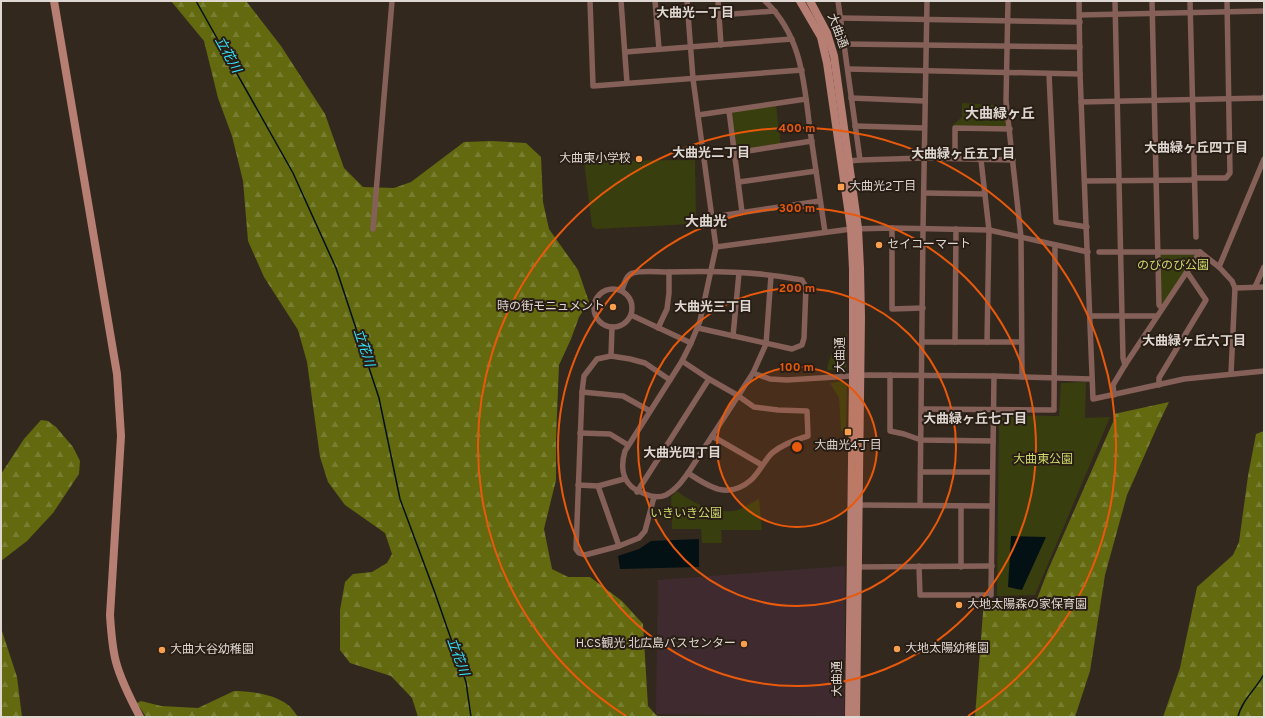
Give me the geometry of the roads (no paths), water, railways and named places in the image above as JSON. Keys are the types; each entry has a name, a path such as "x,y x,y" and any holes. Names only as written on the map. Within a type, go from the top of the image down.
{"street":[{"path":"54,1 117,374 121,436 110,615 112,637 120,675 140,717"},
{"path":"373,229 392,1"},
{"path":"590,1 594,86 802,70"},
{"path":"621,1 627,83"},
{"path":"655,1 659,49"},
{"path":"687,1 693,79 716,247 712,271 698,328 682,361 628,445 622,461 624,479 637,492 654,497 666,495 676,489 688,473 753,372 766,344 771,276"},
{"path":"718,1 721,45"},
{"path":"765,1 775,11 792,40 802,70 825,232"},
{"name":"大曲通","path":"800,1 821,37 827,63 854,228"},
{"name":"大曲通","path":"810,1 827,33 834,56 849,162 854,228 852,269 857,375 854,567 849,717"},
{"path":"838,1 860,160"},
{"path":"920,505 924,128 927,1"},
{"path":"1008,1 1006,101 1021,238 1022,377"},
{"path":"1079,1 1080,74 1088,252 1092,399 1184,379 1264,371"},
{"path":"1115,1 1123,358 1126,365"},
{"path":"1152,1 1159,305 1162,308"},
{"path":"1190,1 1196,237"},
{"path":"1085,181 1226,178 1228,176 1230,173 1230,99 1228,1"},
{"path":"719,15 775,11"},
{"path":"1080,15 1264,11"},
{"path":"840,18 1080,22"},
{"path":"625,52 792,40"},
{"path":"844,44 1080,47"},
{"path":"848,69 1080,74"},
{"path":"1049,74 1056,222 1087,227"},
{"path":"1081,102 1264,97"},
{"path":"851,98 925,100"},
{"path":"698,115 806,99"},
{"path":"729,111 742,212"},
{"path":"855,126 924,128"},
{"path":"955,159 955,128 1010,129"},
{"path":"735,153 812,141"},
{"path":"849,162 860,160 924,158 1013,160"},
{"path":"1219,267 1264,159"},
{"path":"981,160 989,230 988,342"},
{"path":"739,182 816,171"},
{"path":"924,193 985,194"},
{"path":"712,217 820,201"},
{"path":"716,247 854,228 892,228 989,230 1088,252"},
{"path":"892,228 892,309 922,308"},
{"path":"955,342 956,229"},
{"path":"922,409 1054,410 1055,245"},
{"path":"1099,252 1200,252 1219,267 1232,281 1235,288 1231,374"},
{"path":"1114,395 1113,385 1200,252"},
{"path":"1255,287 1264,268"},
{"path":"622,290 627,277 633,273 712,271 802,280 806,287 804,338 802,345 792,349 698,328"},
{"path":"658,328 667,309 669,272"},
{"path":"1159,385 1159,378 1206,300 1186,272"},
{"path":"734,336 740,273"},
{"path":"1235,288 1264,287"},
{"path":"616,288 622,290 627,294 632,304 631,315 624,324 612,327 606,326 596,318 594,312 595,300 599,294 604,291 616,288"},
{"path":"631,315 691,343"},
{"path":"1090,316 1157,316"},
{"path":"611,356 612,327"},
{"path":"922,342 1021,342"},
{"path":"654,497 645,531 639,538 619,546 585,555 579,553 576,549 580,433 584,376 597,359 611,356 630,358 645,363 670,380"},
{"path":"682,361 754,407 807,411 808,436 786,443 773,453 751,480 737,488 722,491 702,482 688,473"},
{"path":"753,372 770,379 787,380 857,375 994,376 1091,379"},
{"path":"890,375 890,431 921,440 993,441"},
{"path":"919,566 920,594 991,595 994,376"},
{"path":"637,492 709,379"},
{"path":"582,392 622,396 650,411"},
{"path":"580,433 610,434 628,445"},
{"path":"712,436 762,465"},
{"path":"921,472 992,472"},
{"path":"578,485 598,486 624,479"},
{"path":"598,486 619,546"},
{"path":"855,505 992,506"},
{"path":"960,567 961,506"},
{"path":"854,567 992,566"},
{"name":"大曲通","path":"854,567 856,717"}],"waterway":[{"name":"立花川","path":"196,1 293,173 336,268 379,398 400,499 466,682 471,717"},
{"path":"1238,717 1242,706 1264,674"}],"place":[{"name":"大曲東小学校","path":"639,159"},
{"name":"大曲光2丁目","path":"841,187"},
{"name":"セイコーマート","path":"879,245"},
{"name":"時の街モニュメント","path":"613,307"},
{"name":"大曲光4丁目","path":"848,432"},
{"name":"大地太陽森の家保育園","path":"959,605"},
{"name":"H.CS観光 北広島バスセンター","path":"744,644"},
{"name":"大地太陽幼稚園","path":"897,649"},
{"name":"大曲大谷幼稚園","path":"162,650"}],"district":[{"name":"大曲光一丁目","path":"695,14"},
{"name":"大曲緑ヶ丘","path":"1000,114"},
{"name":"大曲緑ヶ丘四丁目","path":"1196,149"},
{"name":"大曲光二丁目","path":"711,154"},
{"name":"大曲緑ヶ丘五丁目","path":"963,155"},
{"name":"大曲光","path":"706,222"},
{"name":"大曲光三丁目","path":"713,308"},
{"name":"大曲緑ヶ丘六丁目","path":"1194,342"},
{"name":"大曲緑ヶ丘七丁目","path":"975,420"},
{"name":"大曲光四丁目","path":"682,454"}],"park label":[{"name":"のびのび公園","path":"1173,266"},
{"name":"大曲東公園","path":"1043,460"},
{"name":"いきいき公園","path":"686,514"}]}
